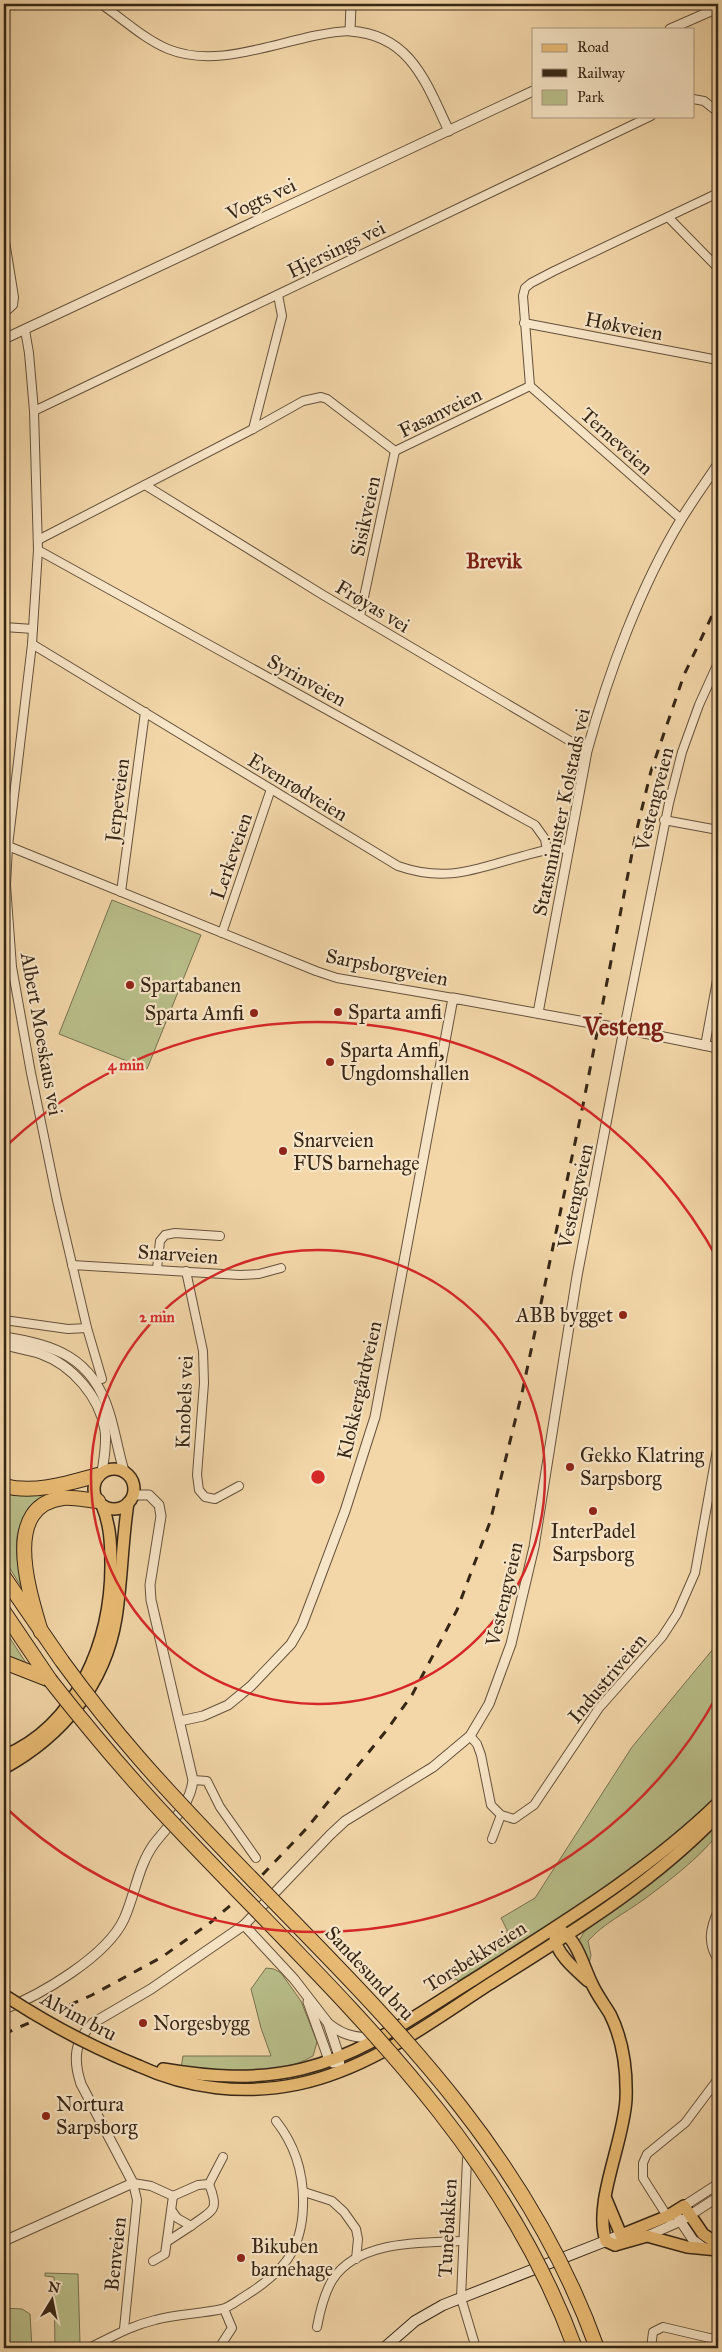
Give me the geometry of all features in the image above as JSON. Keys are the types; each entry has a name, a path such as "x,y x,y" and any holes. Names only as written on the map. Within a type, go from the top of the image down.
{"highway":[{"path":"4,1486 31,1488 50,1486 100,1473"},
{"path":"41,1632 22,1560 22,1541 27,1524 37,1510 53,1501 74,1498 100,1503"},
{"name":"Sandesund bru","path":"4,1577 62,1661 139,1759 379,2010 462,2107 503,2163 540,2223 578,2301 596,2348"},
{"name":"Sandesund bru","path":"4,1612 50,1680 154,1804 362,2021 435,2105 486,2173 509,2210 545,2277 575,2348"},
{"path":"4,1662 50,1680"}],"main road":[{"path":"4,1756 32,1739 61,1712 79,1688 97,1651 106,1619 111,1573 108,1521 93,1488 100,1473 111,1468 124,1471 133,1482 116,1620 100,1669 81,1702 61,1726 29,1754 4,1768"},
{"path":"100,1503 115,1509 130,1499"},
{"name":"Torsbekkveien","path":"139,2066 192,2074 235,2077 275,2074 303,2069 334,2058 379,2038 556,1926 656,1856 718,1803"},
{"name":"Torsbekkveien","path":"139,2066 160,2076 191,2084 244,2090 298,2084 340,2070 410,2037 568,1935 656,1873 718,1815"},
{"path":"556,1926 568,1935 593,1986 610,2015 620,2041 625,2072 626,2101 602,2213 602,2229 611,2243"},
{"path":"556,1926 555,1943 569,1963 593,1986"},
{"name":"Alvim bru","path":"4,1995 66,2033 139,2066"},
{"path":"606,2199 622,2235"},
{"path":"611,2243 622,2235 678,2216 718,2244"},
{"path":"384,2348 415,2321 461,2298 581,2252 611,2243 647,2236 687,2247 718,2250"}],"street":[{"path":"101,4 150,40 168,49 190,56 214,56 324,34 350,31 365,32 377,36 401,49 422,75 449,131"},
{"path":"350,31 351,4"},
{"path":"672,28 718,8"},
{"name":"Vogts vei","path":"4,339 532,90"},
{"path":"694,98 704,101 718,112"},
{"name":"Hjersings vei","path":"34,411 647,118"},
{"path":"530,386 522,296 525,288 531,283 718,193"},
{"path":"668,216 718,268"},
{"path":"4,235 14,297 13,305 4,313"},
{"path":"253,430 282,316 278,295"},
{"name":"Høkveien","path":"524,323 718,360"},
{"name":"Albert Moeskaus vei","path":"25,330 34,411 38,550 32,644 8,846 6,885 12,967 31,1072 72,1264 87,1328 102,1379"},
{"name":"Fasanveien","path":"38,540 253,430 303,401 321,397 335,404 395,451 530,386"},
{"name":"Terneveien","path":"530,386 681,519"},
{"name":"Sisikveien","path":"360,616 395,451"},
{"name":"Statsminister Kolstads vei","path":"538,1013 587,751 618,652 642,595 681,519 718,464"},
{"name":"Frøyas vei","path":"145,485 236,542 587,751"},
{"name":"Syrinveien","path":"38,550 535,825 545,839 547,850"},
{"path":"4,627 33,629"},
{"name":"Evenrødveien","path":"32,644 398,866 419,873 437,876 455,874 547,850 568,849"},
{"name":"Vestengveien","path":"133,2183 81,2084 76,2069 76,2048 86,2030 93,2023 151,1989 244,1925 345,1821 433,1767 470,1736 489,1704 504,1667 527,1577 577,1276 664,820 682,752 699,705 718,663"},
{"name":"Jerpeveien","path":"121,892 145,712"},
{"name":"Lerkeveien","path":"222,933 271,789"},
{"path":"664,820 718,830"},
{"name":"Sarpsborgveien","path":"8,846 337,978 538,1013 718,1048"},
{"path":"705,1046 718,975"},
{"name":"Klokkergårdveien","path":"180,1721 203,1716 228,1705 277,1662 291,1644 302,1625 315,1591 351,1494 375,1417 454,998"},
{"path":"157,1269 160,1241 165,1235 175,1233 220,1236"},
{"name":"Snarveien","path":"72,1264 240,1275 258,1274 281,1268"},
{"name":"Knobels vei","path":"186,1271 203,1351 204,1383 197,1475 199,1490 205,1497 214,1499 239,1486"},
{"path":"4,1320 68,1329 87,1328"},
{"path":"4,1337 56,1348 82,1366 97,1386 105,1402 124,1471"},
{"path":"4,1345 41,1354 52,1359 71,1372 88,1391 100,1414 105,1430 100,1473"},
{"name":"Industriveien","path":"501,1815 514,1819 534,1805 599,1708 664,1635 677,1614 694,1573 718,1444"},
{"path":"4,2009 30,1999 52,1985 94,1955 115,1934 131,1902 142,1867 154,1845 169,1827 189,1797 193,1780 151,1600 150,1585 161,1516 159,1504 149,1495 130,1499"},
{"path":"470,1736 477,1744 482,1756 491,1805 501,1815 492,1839"},
{"path":"193,1780 207,1781 220,1807 256,1858"},
{"path":"718,1911 711,1925 710,1943 718,1960"},
{"path":"244,1925 294,1979 306,1997 328,2023 346,2036 379,2038"},
{"path":"306,1997 340,2070"},
{"path":"328,2023 334,2058"},
{"path":"704,2249 693,2240 678,2216 643,2178 643,2164 647,2154 685,2123 718,2080"},
{"path":"89,2348 124,2329 156,2320 224,2309 265,2283 290,2258 298,2241 303,2223 304,2192 300,2167 288,2136 276,2121"},
{"path":"208,2184 222,2156"},
{"name":"Tunebakken","path":"467,2159 468,2180 462,2241 461,2298 476,2348"},
{"path":"4,2241 133,2183 150,2186 173,2196 198,2185 208,2184"},
{"name":"Benveien","path":"124,2329 137,2200 133,2183"},
{"path":"168,2241 214,2209 216,2202 208,2184"},
{"path":"647,2236 678,2216 718,2184"},
{"path":"304,2192 332,2201 344,2212 356,2230 358,2239 356,2259"},
{"path":"153,2261 165,2254 173,2196"},
{"path":"678,2216 718,2196"},
{"path":"172,2211 177,2218 191,2226"},
{"path":"317,2327 322,2304 333,2279 356,2259 399,2244 462,2241"},
{"path":"219,2348 232,2328 224,2309"},
{"path":"651,2348 653,2332 663,2327 718,2340"}],"green space":[{"name":"Spartabanen","path":"112,900 201,935 147,1069 59,1034"},
{"path":"4,1492 48,1492 49,1497 35,1506 26,1515 20,1526 17,1538 16,1550 24,1591 4,1559"},
{"path":"4,1629 26,1663 25,1664 4,1657"},
{"path":"718,1643 718,1795 690,1823 627,1873 561,1918 458,1981 456,1979 450,1982 446,1978 507,1940 507,1930 501,1918 535,1898 632,1747"},
{"path":"718,1821 718,1834 692,1861 653,1893 601,1929 588,1941 591,1955 589,1964 579,1941 584,1932 666,1871"},
{"path":"266,1968 274,1969 281,1973 301,2001 317,2042 313,2056 298,2063 266,2071 231,2072 181,2068 183,2056 271,2056 261,2028 251,1989"},
{"path":"45,2273 78,2274 80,2343 70,2348 55,2348 54,2277 45,2276"},
{"path":"4,2308 22,2309 30,2314 32,2348 4,2348"}],"railway":[{"path":"4,2034 92,1995 162,1957 211,1922 247,1891 306,1829 386,1731 412,1695 457,1610 490,1522 522,1393 583,1105 636,833 651,771 684,675 718,603"}],"place":[{"name":"Spartabanen","path":"130,985"},
{"name":"Sparta amfi","path":"338,1012"},
{"name":"Sparta Amfi","path":"254,1013"},
{"name":"Sparta Amfi, Ungdomshallen","path":"330,1062"},
{"name":"Snarveien FUS barnehage","path":"283,1151"},
{"name":"ABB bygget","path":"623,1315"},
{"name":"Gekko Klatring Sarpsborg","path":"570,1467"},
{"name":"InterPadel Sarpsborg","path":"593,1511"},
{"name":"Norgesbygg","path":"143,2023"},
{"name":"Nortura Sarpsborg","path":"46,2116"},
{"name":"Bikuben barnehage","path":"241,2258"}],"district":[{"name":"Brevik","path":"494,561"},
{"name":"Vesteng","path":"623,1026"}]}
